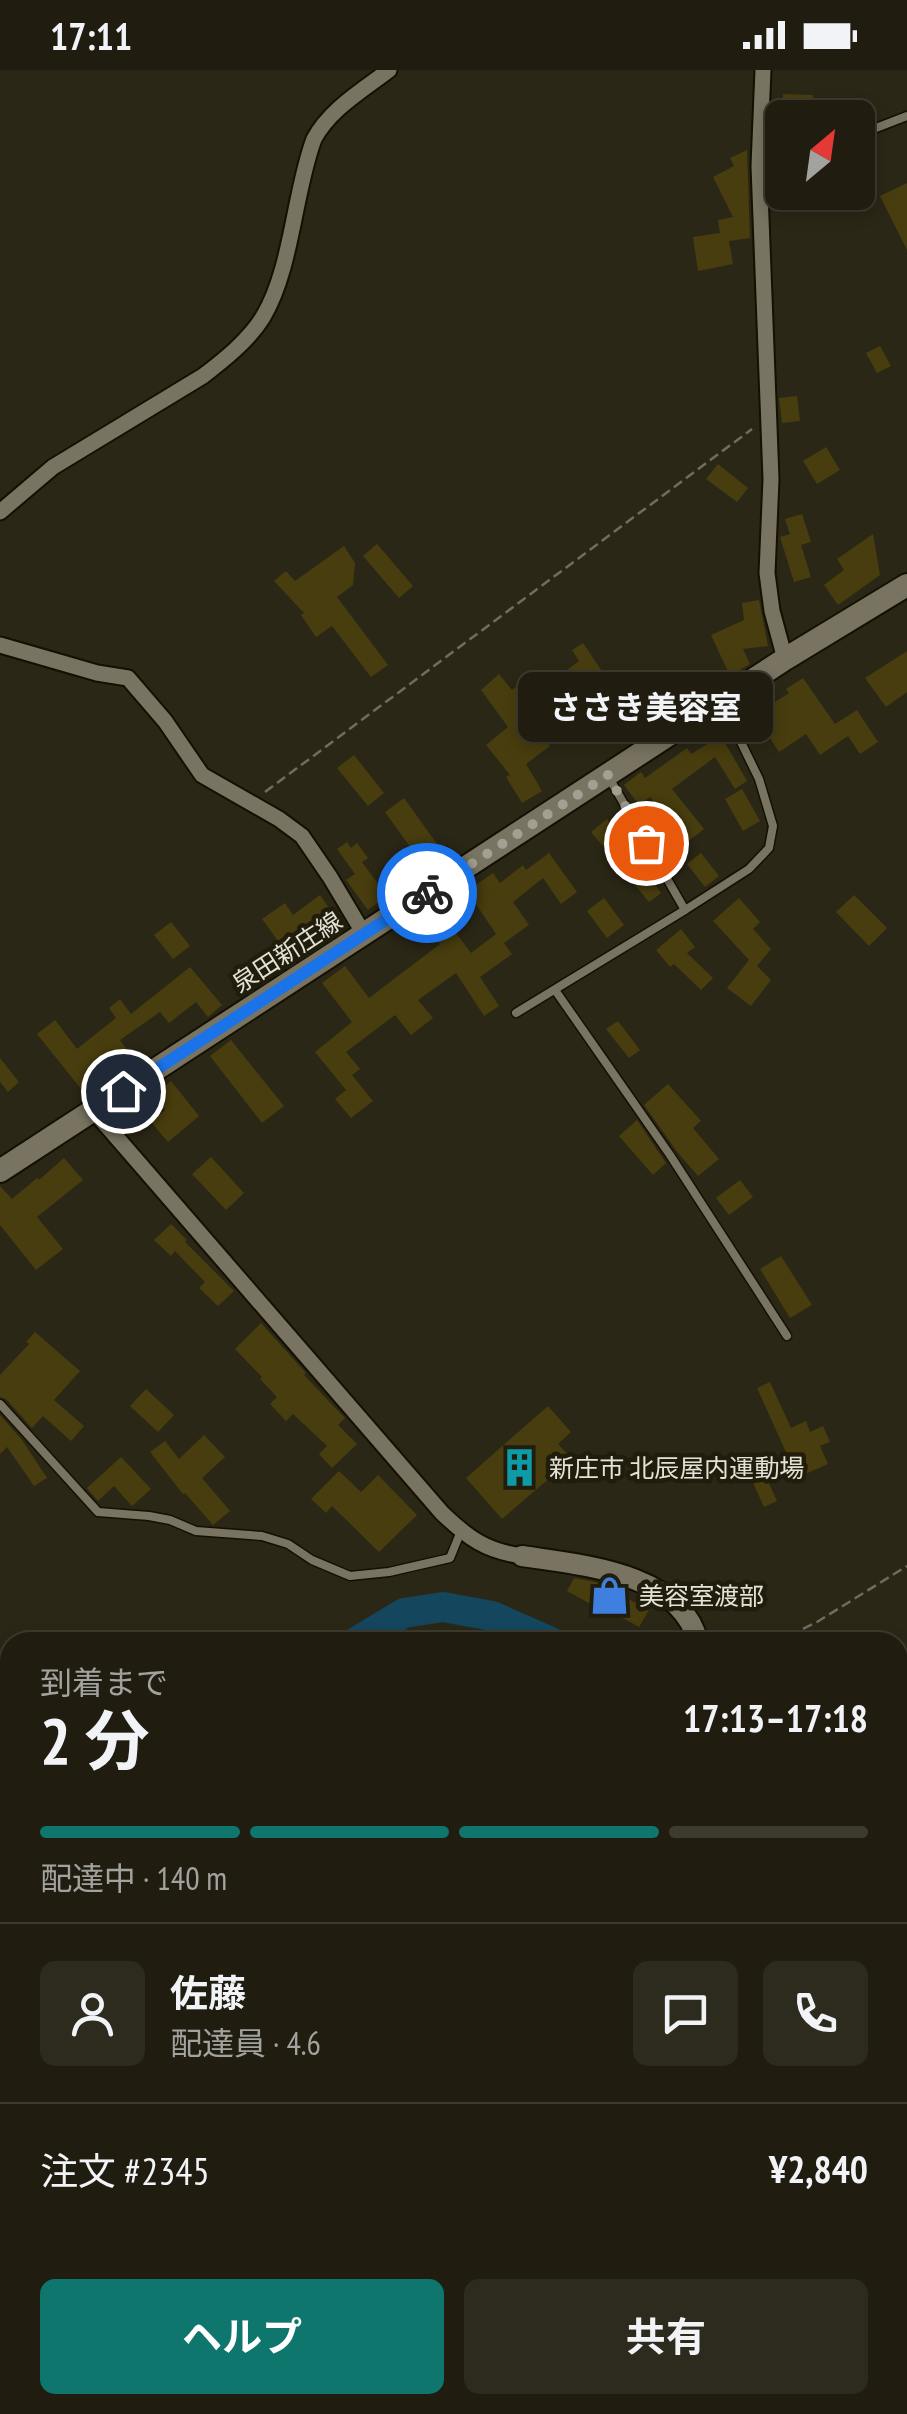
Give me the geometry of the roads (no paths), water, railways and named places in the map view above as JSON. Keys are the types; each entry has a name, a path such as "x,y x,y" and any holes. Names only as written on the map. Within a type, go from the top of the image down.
{"main road":[{"name":"泉田新庄線","path":"0,1171 785,659 907,585"}],"street":[{"path":"0,512 53,467 225,360 261,320 280,274 314,138 345,103 389,70"},
{"path":"763,70 760,151 771,478 767,573 785,659"},
{"path":"0,645 128,678 165,721 202,775 279,818 302,836 364,934"},
{"path":"93,1110 460,1531 498,1553 626,1575 654,1589 685,1614 694,1632"}],"lane":[{"path":"875,128 907,116"},
{"path":"760,151 765,151"},
{"path":"516,1013 686,910 750,868 769,848 773,826 760,779 717,703"},
{"path":"608,775 686,910"},
{"path":"555,990 670,1154 787,1336"},
{"path":"0,1404 98,1512 149,1516 196,1530 262,1536 288,1544 312,1560 350,1576 450,1558 460,1531"}],"waterway":[{"path":"373,1632 404,1613 443,1607 492,1616 528,1632"}],"place":[{"name":"ささき美容室","path":"646,843"},
{"name":"新庄市 北辰屋内運動場","path":"519,1468"},
{"name":"美容室渡部","path":"609,1596"}]}
